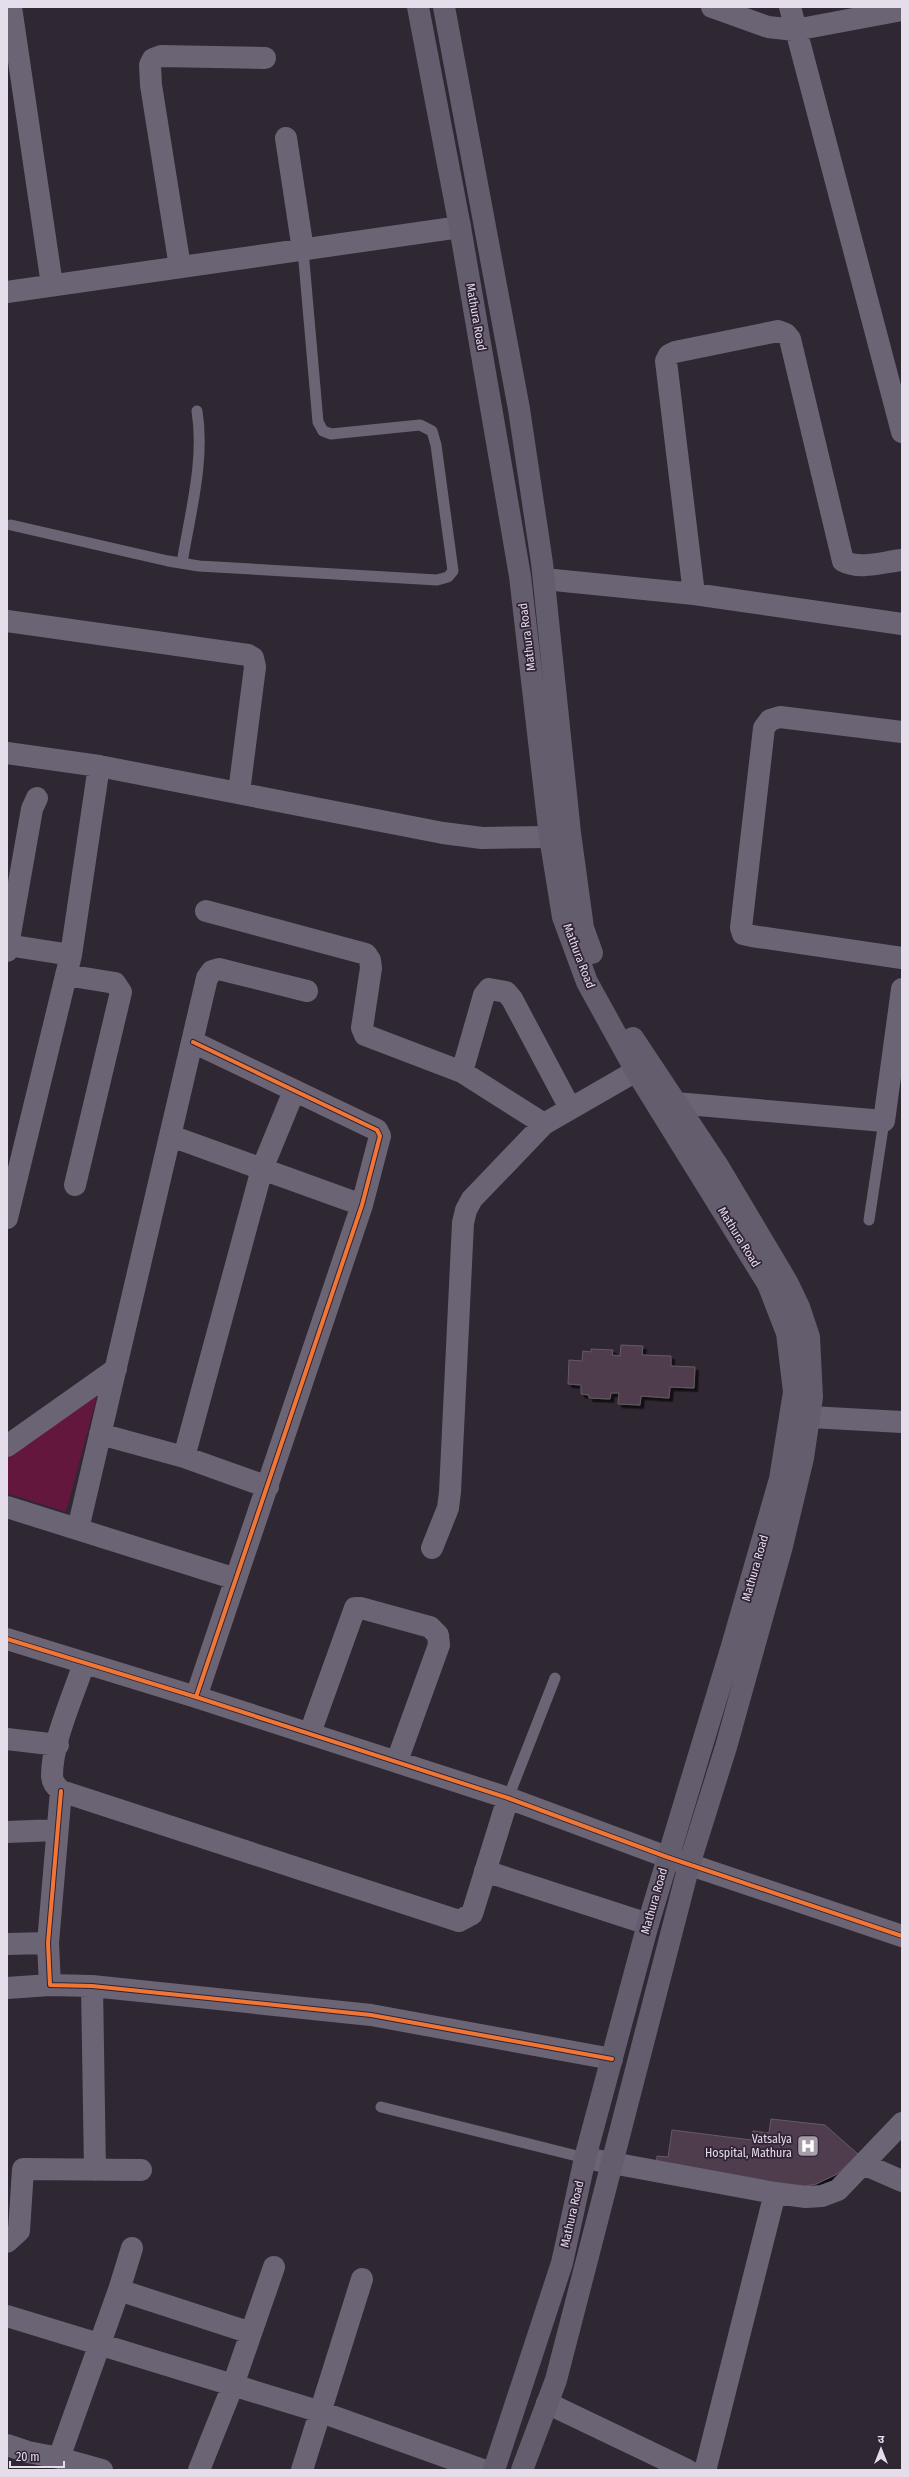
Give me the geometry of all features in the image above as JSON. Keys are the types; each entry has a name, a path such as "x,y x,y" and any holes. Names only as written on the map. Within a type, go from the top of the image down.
{"main road":[{"name":"Mathura Road","path":"418,7 460,227 520,576 550,837 564,917 587,982 636,1072 768,1284 788,1333 794,1392 801,1416 804,1458 782,1546 731,1732 689,1864 571,2325 547,2403 522,2470"},
{"name":"Mathura Road","path":"444,7 519,409 544,579 570,833 583,928 600,975 624,1024 718,1166 766,1243 800,1308 810,1344 812,1397 801,1416 780,1479 732,1646 667,1857 585,2158 562,2263 494,2470"}],"street":[{"path":"11,7 52,285"},
{"path":"712,7 768,27 796,30 902,10"},
{"path":"790,7 901,419"},
{"path":"180,267 152,92 150,65 153,59 161,56 265,58"},
{"path":"286,138 303,250"},
{"path":"7,292 460,227"},
{"path":"694,594 666,361 669,355 674,352 778,331 786,334 790,339 843,561 850,565 861,566 902,560"},
{"path":"544,579 694,594 902,624"},
{"path":"7,621 248,655 253,658 255,667 238,792"},
{"path":"902,732 780,717 770,720 764,728 741,928 743,934 752,936 902,958"},
{"path":"7,753 99,766 482,838 550,837"},
{"path":"7,1218 68,965 99,766"},
{"path":"37,798 32,809 7,947 68,965 115,983 120,986 121,992 75,1185"},
{"path":"206,911 366,954 370,960 371,968 362,1028 365,1035 462,1072 544,1124"},
{"path":"78,1529 207,978 212,970 219,969 307,991"},
{"path":"462,1072 484,995 489,989 506,992 512,999 570,1108"},
{"path":"675,1103 884,1121 902,989"},
{"path":"193,1042 377,1130 380,1136 380,1144 362,1205 196,1697"},
{"path":"432,1548 448,1508 450,1492 462,1239 466,1210 472,1199 544,1124 636,1072"},
{"path":"184,1457 262,1169 294,1091"},
{"path":"171,1136 362,1205"},
{"path":"7,1446 116,1369"},
{"path":"801,1416 902,1422"},
{"path":"100,1434 184,1457 268,1487"},
{"path":"7,1507 236,1579"},
{"path":"310,1733 351,1614 355,1608 361,1608 430,1627 438,1635 439,1645 397,1761"},
{"path":"7,1639 397,1761 508,1798 667,1857 902,1936"},
{"path":"84,1663 58,1745 52,1777 54,1785 61,1792 459,1921 472,1914 508,1798"},
{"path":"7,1739 58,1745"},
{"path":"50,1985 48,1943 61,1792"},
{"path":"7,1832 57,1830"},
{"path":"485,1871 648,1924"},
{"path":"7,1944 48,1943"},
{"path":"7,1988 50,1985 92,1986 372,2015 612,2059"},
{"path":"92,1986 95,2170"},
{"path":"585,2158 775,2193 806,2197 822,2196 838,2190 902,2123"},
{"path":"863,2164 902,2181"},
{"path":"7,2242 18,2231 15,2168 141,2170"},
{"path":"703,2470 708,2459 775,2193"},
{"path":"59,2458 99,2344 120,2290 132,2248"},
{"path":"199,2470 233,2385 274,2267"},
{"path":"302,2470 362,2279"},
{"path":"120,2290 251,2333"},
{"path":"7,2316 321,2412 483,2470"},
{"path":"547,2403 687,2470"},
{"path":"7,2445 28,2452 59,2458 102,2470"}],"lane":[{"path":"11,525 182,563 244,569 437,580 448,577 453,571 436,445 432,431 420,425 331,434 323,431 318,422 303,250"},
{"path":"182,563 199,456 200,433 197,411"},
{"path":"869,1220 884,1121"},
{"path":"508,1798 555,1678"},
{"path":"381,2107 585,2158"}],"shaded area":[{"path":"97,1396 66,1512 7,1493 7,1455"}],"building":[{"path":"621,1345 643,1346 642,1355 671,1356 671,1366 695,1367 694,1388 670,1387 669,1398 641,1396 640,1405 618,1404 619,1393 611,1393 610,1399 589,1398 589,1395 581,1394 581,1385 568,1384 569,1360 582,1361 583,1351 591,1352 591,1349 613,1350 612,1355 620,1356"},
{"path":"771,2119 825,2125 859,2155 837,2174 816,2184 795,2188 656,2168 657,2156 668,2157 672,2130 751,2140 753,2131 769,2133"}],"cycle path":[{"path":"193,1042 377,1130 380,1136 362,1205 196,1697"},
{"path":"7,1639 196,1697 508,1798 667,1857 902,1936"},
{"path":"61,1791 48,1943 50,1985 92,1986 371,2015 612,2059"}],"place":[{"name":"Vatsalya Hospital, Mathura","path":"808,2146"}]}
